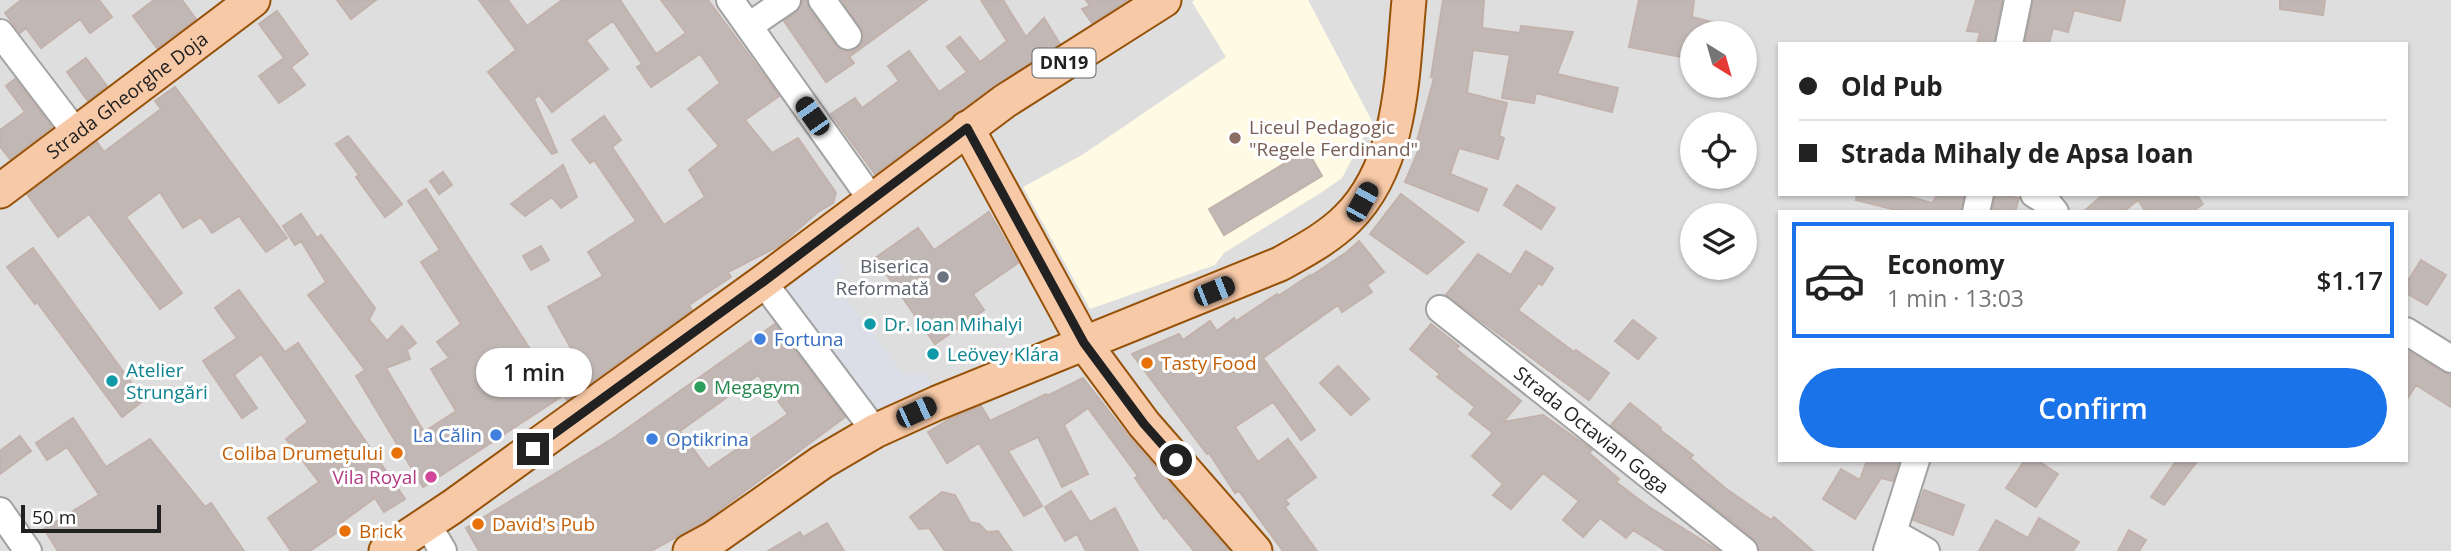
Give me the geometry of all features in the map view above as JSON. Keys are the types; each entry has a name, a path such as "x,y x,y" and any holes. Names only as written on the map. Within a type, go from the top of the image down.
{"main road":[{"name":"Strada Gheorghe Doja","path":"0,191 253,0"},
{"name":"DN19","path":"386,551 435,538 763,282 967,128 1164,0"},
{"path":"709,547 822,462 875,431 937,403 1280,264 1315,244 1346,220 1368,191 1392,135 1409,0"},
{"path":"967,128 1084,343 1144,424 1255,551"}],"street":[{"path":"730,0 872,200"},
{"path":"748,26 787,0"},
{"path":"822,0 848,37"},
{"path":"2009,42 2018,0"},
{"path":"0,33 77,134"},
{"path":"2037,196 2047,202 2053,210"},
{"path":"763,282 875,431"},
{"name":"Strada Octavian Goga","path":"1440,309 1744,551"},
{"path":"2408,332 2451,359"},
{"path":"1915,462 1891,542 1926,551"},
{"path":"0,511 28,551"}],"shaded area":[{"path":"0,0 2451,0 2451,551 0,551"},
{"name":"Liceul Pedagogic \"Regele Ferdinand\"","path":"1308,0 1372,121 1342,178 1224,253 1215,265 1090,309 1023,187 1082,155 1226,57 1192,2"},
{"path":"833,250 845,269 833,279 903,374 925,373 935,387 863,425 768,299"}],"building":[{"path":"21,0 99,0 112,17 90,33 80,19 41,48 26,28 20,33 5,13"},
{"path":"154,0 182,0 196,19 157,48 133,16"},
{"path":"337,0 376,0 351,19"},
{"path":"479,0 508,0 527,26 562,0 620,0 656,54 686,33 661,0 708,0 779,96 745,120 772,153 798,138 836,193 833,203 818,212 779,246 728,272 731,277 689,305 692,310 567,400 564,395 423,487 356,376 365,370 308,295 326,282 301,241 295,245 283,226 301,214 317,238 321,235 375,308 369,320 387,341 402,326 416,343 407,350 410,359 386,368 424,432 456,411 431,369 449,358 437,342 461,324 421,262 440,250 408,201 426,189 543,369 573,352 548,307 603,276 588,252 636,221 594,160 590,163 572,140 604,116 621,140 612,147 664,225 705,197 689,170 719,146 688,109 720,83 700,54 651,87 637,67 642,64 613,21 586,40 608,69 552,112 539,95 534,99 557,152 552,154 488,72 516,50"},
{"path":"803,0 807,0 809,9 836,46 849,52 863,42 864,34 842,0 927,0 849,57 854,63 826,82 784,21 796,13"},
{"path":"981,0 1003,0 1026,37 1044,18 1060,44 994,86 875,174 831,114 855,98 862,108 899,81 888,66 909,51 939,92 967,72 947,47 960,37 980,62 1007,41"},
{"path":"1086,0 1128,0 1092,23 1082,9 1090,6"},
{"path":"1443,0 1484,0 1482,28 1520,33 1521,26 1573,32 1557,74 1618,88 1612,112 1536,93 1534,103 1502,98 1510,55 1473,50 1467,93 1507,103 1499,136 1504,138 1498,159 1459,148 1450,174 1487,189 1478,211 1405,182 1419,149 1415,148 1434,78 1431,77"},
{"path":"1639,0 1694,0 1692,17 1708,21 1680,21 1680,57 1629,47"},
{"path":"1976,0 2002,0 1994,42 1978,42 1980,32 1967,31"},
{"path":"2033,0 2125,0 2120,21 2074,10 2068,32 2053,28 2050,42 2025,42"},
{"path":"2280,0 2325,0 2323,15 2280,9"},
{"path":"277,11 308,54 291,67 305,85 279,103 259,76 284,58 259,24"},
{"path":"86,58 107,86 88,101 67,72"},
{"path":"15,79 52,127 10,159 0,146 0,130 25,112 6,86"},
{"path":"175,87 287,238 266,252 239,216 212,233 201,217 183,228 160,192 126,217 182,293 160,309 89,214 58,237 27,194 97,142 104,152 161,109 155,101"},
{"path":"348,136 402,204 385,217 336,144"},
{"path":"1307,150 1322,176 1224,235 1209,209"},
{"path":"563,165 577,197 561,208 552,197 525,216 511,204"},
{"path":"443,172 452,185 439,194 430,181"},
{"path":"1517,185 1555,208 1541,229 1504,205"},
{"path":"1401,194 1464,242 1427,274 1370,234"},
{"path":"1857,196 1907,196 1932,203 1937,196 1964,196 1961,210 1896,210 1856,200"},
{"path":"1995,196 2019,198 2016,210 1992,210"},
{"path":"2102,196 2197,196 2203,204 2195,210 2145,210 2138,200 2126,210 2085,210"},
{"name":"Biserica Reformată","path":"989,212 1018,263 973,294 984,310 935,344 875,258 918,228 934,250"},
{"path":"1359,241 1384,272 1367,285 1372,292 1342,312 1338,305 1263,358 1315,430 1301,440 1273,402 1235,427 1258,462 1288,439 1316,477 1285,500 1289,504 1285,507 1317,551 1283,551 1239,491 1235,493 1209,453 1207,454 1132,354 1179,334 1183,340 1210,321 1217,331 1234,318 1236,321 1311,276"},
{"path":"541,246 549,260 531,270 523,256"},
{"path":"33,248 144,400 122,417 37,302 35,304 7,267"},
{"path":"1526,251 1553,268 1542,285 1539,283 1518,310 1574,352 1576,350 1609,373 1589,400 1446,295 1478,254 1511,275"},
{"path":"2421,260 2446,275 2427,305 2408,294 2408,281"},
{"path":"239,290 285,352 298,343 405,499 384,512 375,498 342,522 345,527 310,551 291,551 268,518 319,482 286,439 308,422 261,354 234,375 257,408 242,418 203,361 237,338 215,308"},
{"path":"1633,320 1656,338 1638,359 1615,341"},
{"path":"775,324 845,417 702,523 651,551 479,551 466,528 615,437","holes":["758,375 788,414 708,469 680,431"]},
{"path":"1431,324 1459,346 1456,349 1521,401 1503,422 1543,415 1592,450 1589,453 1619,479 1616,482 1649,507 1719,551 1666,551 1633,530 1626,538 1600,518 1583,537 1563,520 1579,501 1543,473 1511,509 1493,495 1503,484 1472,456 1493,433 1469,414 1475,407 1437,377 1440,374 1410,349"},
{"path":"2408,351 2451,375 2451,407 2416,385 2408,398"},
{"path":"1338,366 1369,399 1351,415 1320,383"},
{"path":"1083,378 1129,437 1229,551 1194,551 1166,517 1164,519 1135,478 1138,476 1088,408 1064,425 1088,474 1062,487 1038,437 1008,451 1042,506 1024,516 979,443 947,463 928,432 981,406 990,421"},
{"path":"1630,403 1693,455 1690,458 1725,488 1771,520 1774,517 1813,551 1759,551 1754,539 1611,425"},
{"path":"73,418 106,467 150,439 205,507 211,503 244,551 58,551 44,529 99,495 67,447 47,460 36,443"},
{"path":"20,436 31,451 0,474 0,451"},
{"path":"1866,462 1898,462 1893,481 1881,478 1855,519 1823,499 1841,469 1860,480"},
{"path":"2024,462 2040,462 2058,474 2036,507 2006,488"},
{"path":"2176,462 2196,462 2164,505 2151,497"},
{"path":"1924,490 1964,505 1953,535 1913,520"},
{"path":"1071,491 1090,522 1115,508 1138,551 1086,551 1077,534 1065,541 1045,507"},
{"path":"942,492 955,495 970,522 979,524 987,532 998,531 1012,551 945,551 929,528 919,529 910,517"},
{"path":"2039,518 2079,542 2073,551 1979,551 1996,520 2028,538"},
{"path":"827,523 844,551 768,551 800,532 803,537"},
{"path":"2129,530 2146,540 2139,551 2118,551"}],"place":[{"name":"Liceul Pedagogic \"Regele Ferdinand\"","path":"1235,138"},
{"name":"Biserica Reformată","path":"943,277"},
{"name":"Dr. Ioan Mihalyi","path":"870,324"},
{"name":"Fortuna","path":"760,339"},
{"name":"Leövey Klára","path":"933,354"},
{"name":"Tasty Food","path":"1147,363"},
{"name":"Atelier Strungări","path":"112,381"},
{"name":"Megagym","path":"700,387"},
{"name":"La Călin","path":"496,435"},
{"name":"Optikrina","path":"652,439"},
{"name":"Coliba Drumețului","path":"397,453"},
{"name":"Vila Royal","path":"431,477"},
{"name":"David's Pub","path":"478,524"},
{"name":"Brick","path":"345,531"}],"route":[{"path":"533,449 763,282 967,128 1084,343 1144,424 1176,460"}]}
